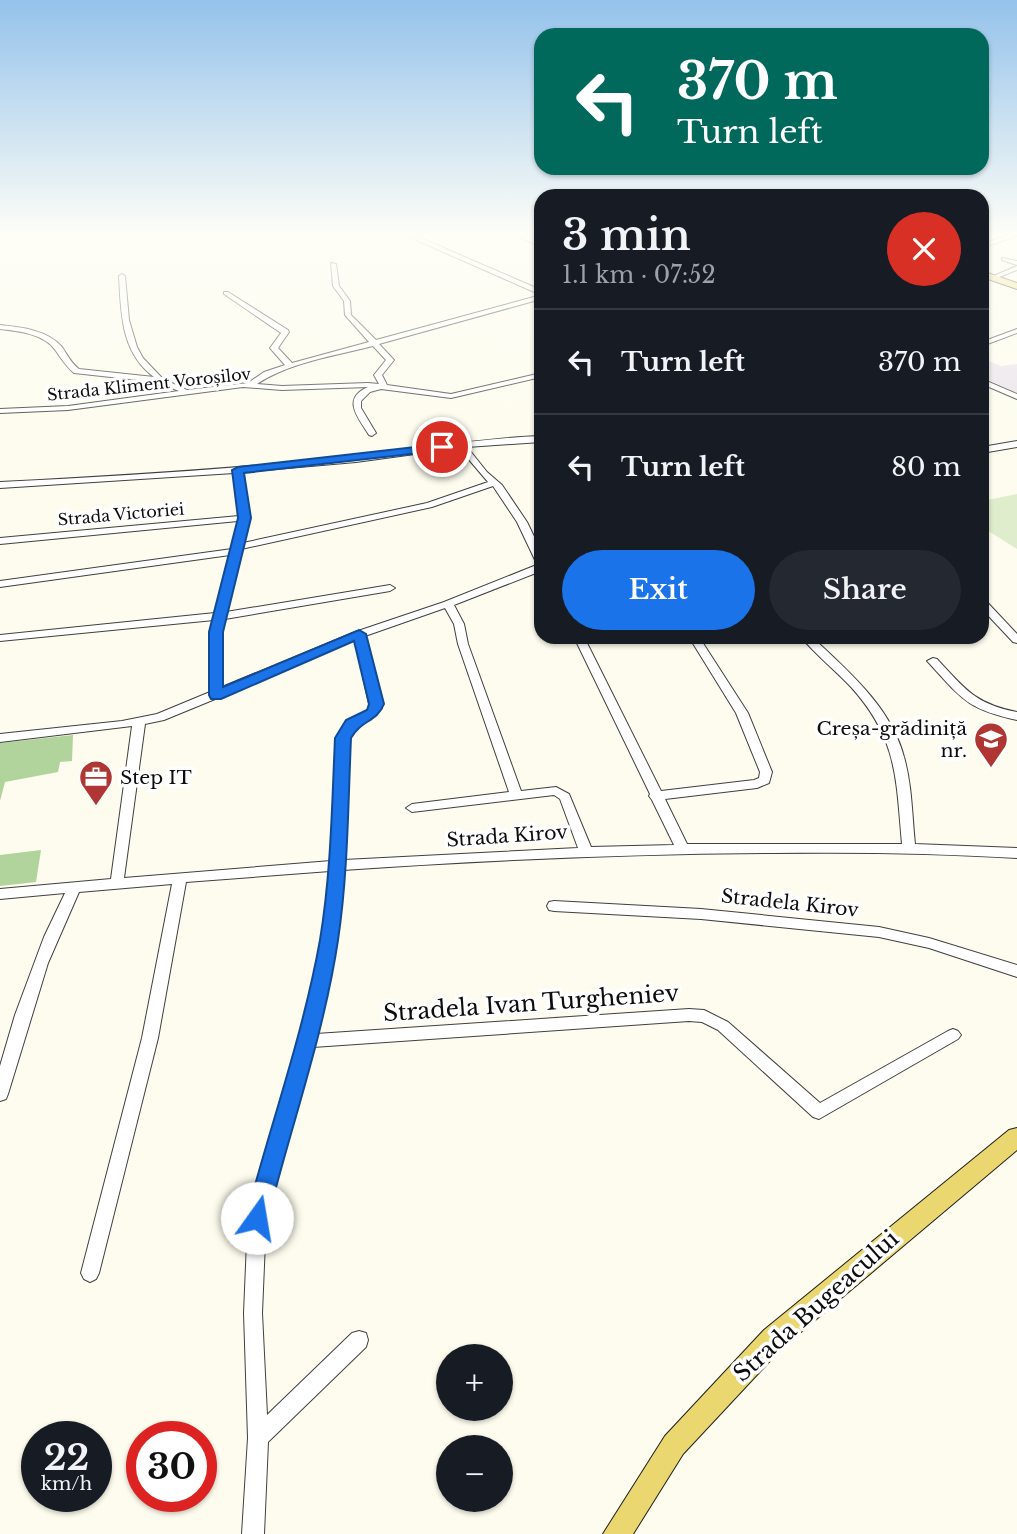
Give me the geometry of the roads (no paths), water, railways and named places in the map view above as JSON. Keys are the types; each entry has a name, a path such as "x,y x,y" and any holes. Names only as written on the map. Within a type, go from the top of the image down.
{"main road":[{"name":"Strada Bugeacului","path":"617,1534 674,1445 773,1339 1017,1137"}],"street":[{"path":"125,308 127,336 142,364 166,382"},
{"path":"248,308 285,332 274,348 289,366"},
{"path":"348,308 348,315 390,360 378,375 384,386 367,390 356,400 357,408 372,433"},
{"path":"250,385 267,374 289,366 498,308"},
{"path":"0,327 24,331 47,341 59,349 67,365 77,371 166,382 191,391"},
{"path":"989,341 1017,331"},
{"name":"Strada Kliment Voroșilov","path":"0,411 68,408 250,385 282,388 384,386 451,396 534,377"},
{"path":"989,384 1017,397"},
{"path":"0,485 238,470 356,459 495,440 534,439"},
{"path":"461,444 499,487 522,522 534,549"},
{"path":"989,449 1017,444"},
{"path":"216,695 215,651 244,518 238,470"},
{"path":"0,584 238,549 318,528 429,505 493,483"},
{"name":"Strada Victoriei","path":"0,541 244,518"},
{"path":"0,738 139,722 216,695 359,634 447,604 534,567"},
{"path":"0,638 221,615 390,588"},
{"path":"447,604 459,624 463,644 516,794"},
{"path":"989,610 1017,640"},
{"path":"253,1534 258,1438 253,1313 257,1218 307,1041 329,940 337,866 343,738 352,723 373,713 377,704 359,634"},
{"path":"582,644 682,847"},
{"path":"655,796 757,784 765,780 766,772 742,713 698,644"},
{"path":"813,644 864,696 885,723 898,760 909,849"},
{"path":"933,661 967,700 984,708 1017,716"},
{"path":"117,882 139,722"},
{"path":"412,808 556,791 565,797 585,850"},
{"name":"Strada Kirov","path":"0,894 117,882 585,850 682,847 1017,853"},
{"path":"90,1273 150,1038 180,879"},
{"path":"0,1094 27,999 48,940 75,887"},
{"name":"Stradela Kirov","path":"554,906 701,914 879,932 929,943 1017,971"},
{"name":"Stradela Ivan Turgheniev","path":"307,1041 704,1016 723,1026 819,1112 953,1035"},
{"path":"258,1438 359,1340"}],"place":[{"name":"Creșa-grădiniță nr.","path":"991,769"},
{"name":"Step IT","path":"96,807"}]}
